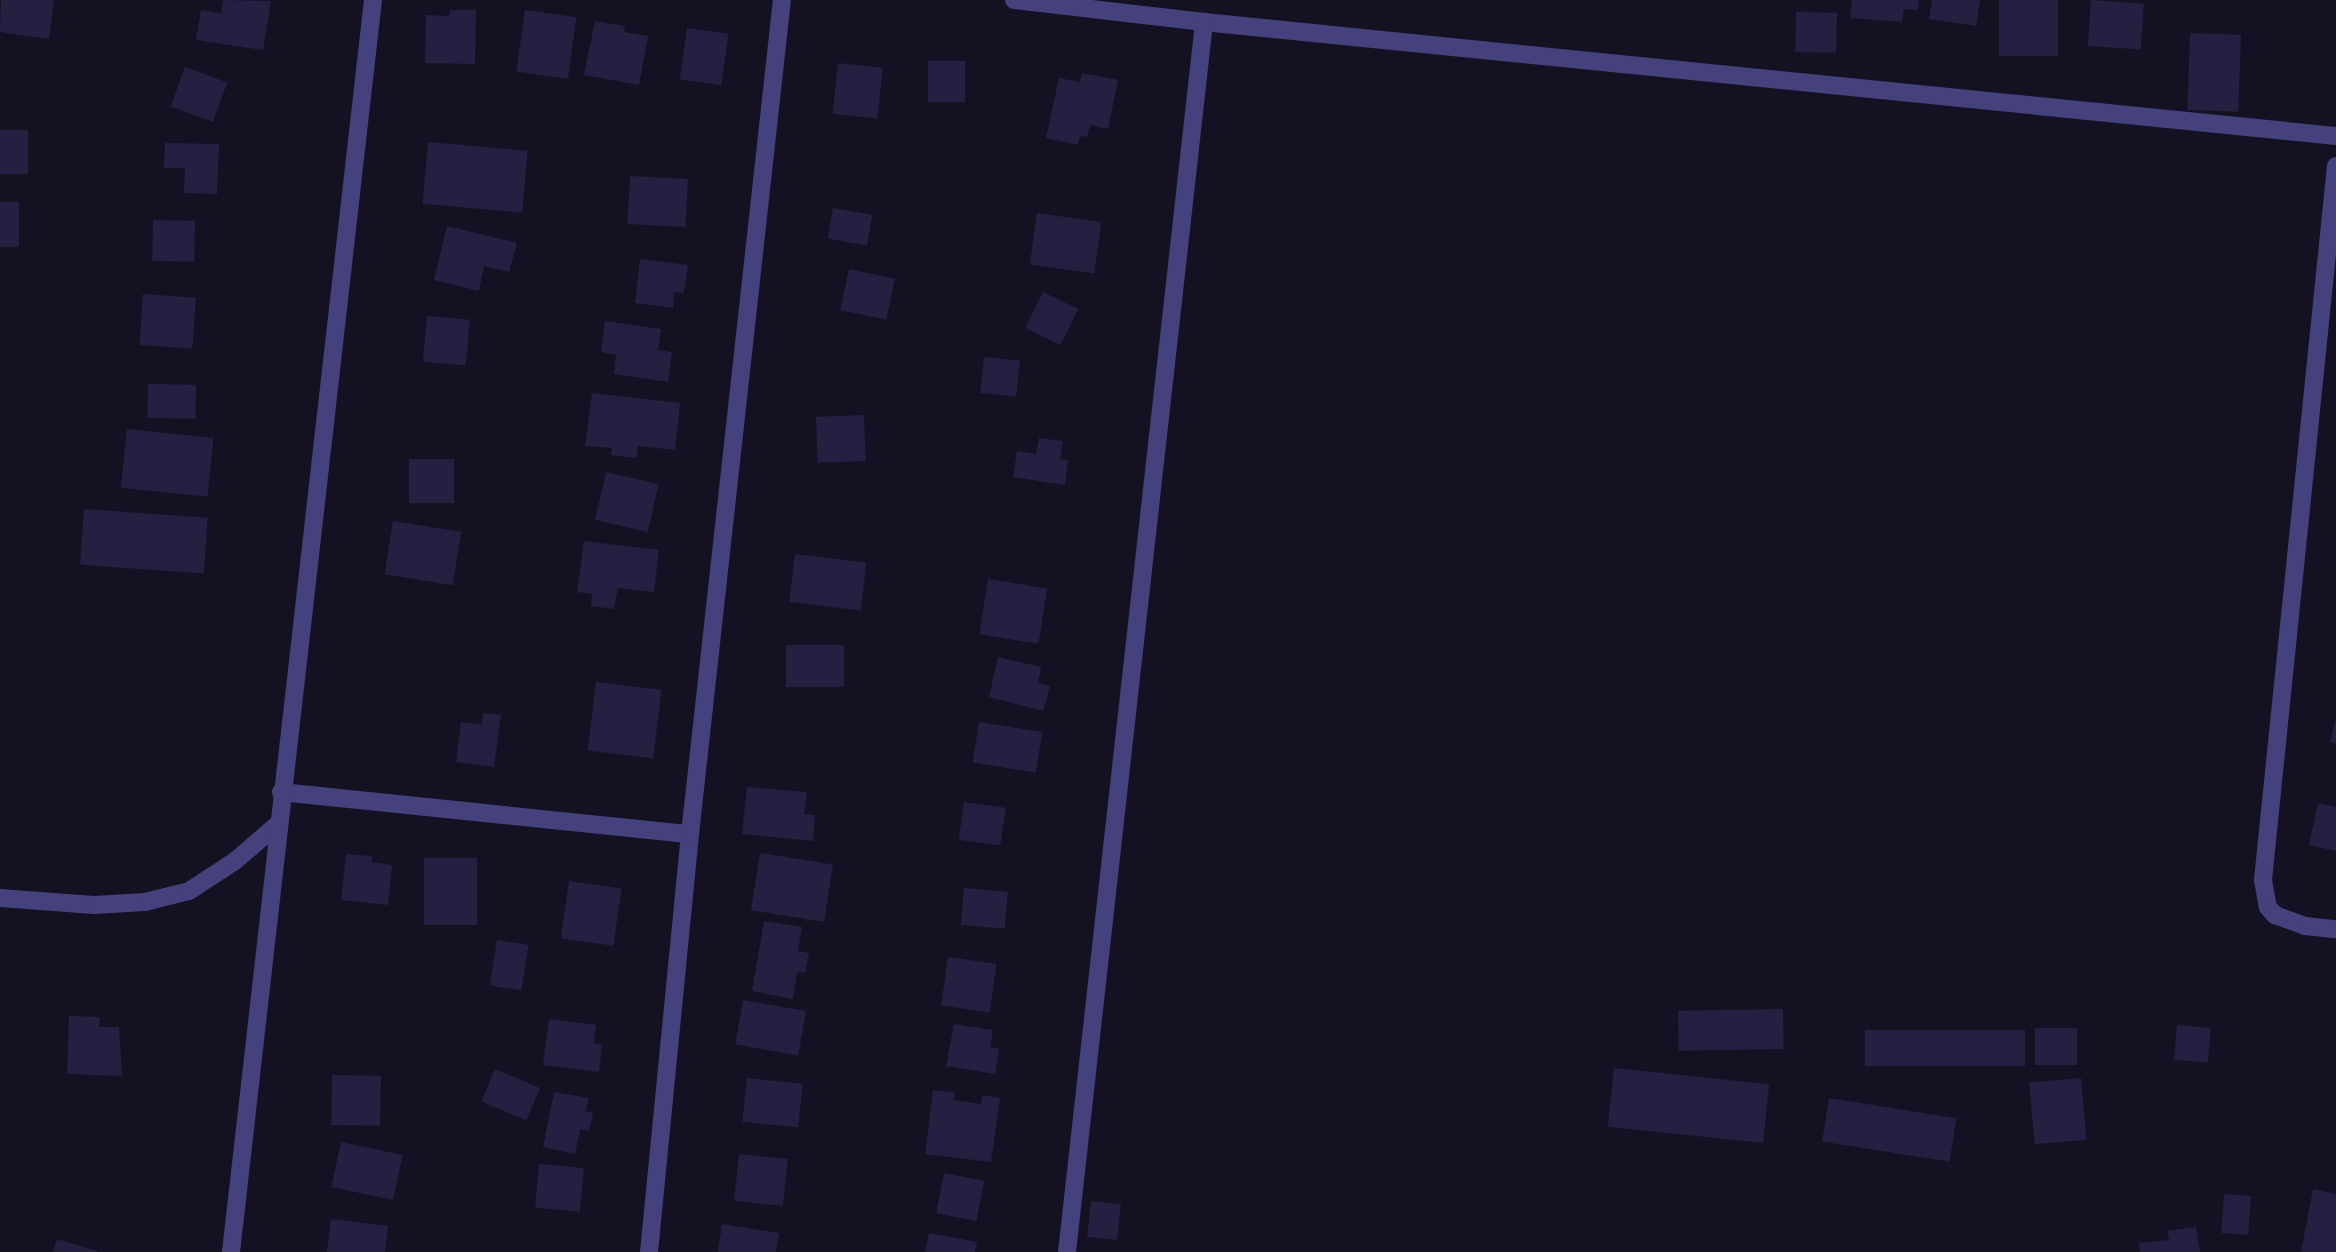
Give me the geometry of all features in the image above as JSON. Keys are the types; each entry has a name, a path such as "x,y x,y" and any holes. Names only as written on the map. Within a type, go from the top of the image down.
{"street":[{"path":"231,1252 281,792 373,0"},
{"path":"649,1252 690,834 782,0"},
{"path":"1014,0 1204,22 2336,136"},
{"path":"1067,1252 1204,22"},
{"path":"2336,166 2263,880 2269,907 2275,915 2305,926 2336,929"},
{"path":"281,792 690,834"},
{"path":"0,898 94,905 145,902 189,891 235,861 278,824"}],"building":[{"path":"1,0 54,0 49,39 0,32"},
{"path":"223,0 271,1 263,50 196,40 201,10 221,13"},
{"path":"1852,0 1919,0 1918,10 1904,9 1902,22 1850,18"},
{"path":"1932,0 1980,0 1976,26 1929,19"},
{"path":"1999,0 2058,0 2058,56 1999,56"},
{"path":"2091,0 2144,4 2141,50 2088,46"},
{"path":"450,10 476,10 475,64 425,63 426,15 449,16"},
{"path":"525,10 576,17 568,79 516,71"},
{"path":"1796,12 1837,13 1836,53 1795,52"},
{"path":"595,21 625,26 624,32 648,36 639,85 584,75"},
{"path":"687,28 729,34 721,85 680,79"},
{"path":"2190,33 2241,35 2238,112 2187,110"},
{"path":"928,61 965,61 965,102 928,102"},
{"path":"838,63 883,68 877,118 833,114"},
{"path":"185,67 227,82 213,122 171,106"},
{"path":"1082,73 1118,80 1108,129 1090,125 1087,137 1080,136 1078,145 1046,138 1059,78 1080,82"},
{"path":"0,130 28,130 28,174 0,174"},
{"path":"428,142 528,151 522,212 423,204"},
{"path":"165,143 219,144 217,194 184,193 185,168 164,168"},
{"path":"630,176 688,179 685,227 627,224"},
{"path":"0,202 19,202 19,247 0,247"},
{"path":"833,208 872,215 867,245 828,239"},
{"path":"1037,213 1101,222 1094,274 1030,264"},
{"path":"153,220 195,221 194,262 152,261"},
{"path":"447,226 517,243 509,272 484,266 479,291 434,280"},
{"path":"640,259 688,265 684,293 674,292 673,308 635,303"},
{"path":"849,269 895,279 886,320 840,310"},
{"path":"1043,292 1078,309 1061,345 1025,328"},
{"path":"143,294 196,298 192,349 139,345"},
{"path":"427,316 470,320 466,366 423,362"},
{"path":"605,321 661,329 658,350 672,352 668,382 614,374 616,355 601,352"},
{"path":"984,357 1020,361 1016,397 980,393"},
{"path":"148,384 196,385 195,419 147,418"},
{"path":"592,393 680,403 675,450 638,446 636,458 611,455 612,448 585,446"},
{"path":"864,415 866,461 818,463 816,417"},
{"path":"127,429 214,438 207,497 121,488"},
{"path":"1039,438 1063,441 1060,459 1068,460 1065,485 1013,477 1017,451 1036,454"},
{"path":"409,459 454,459 454,503 409,503"},
{"path":"606,472 659,484 648,532 595,520"},
{"path":"84,509 208,518 204,574 80,565"},
{"path":"393,521 461,532 453,585 385,574"},
{"path":"584,541 659,550 654,592 618,588 614,609 591,606 592,594 577,592"},
{"path":"795,554 866,563 861,610 789,602"},
{"path":"988,579 1047,588 1039,644 979,634"},
{"path":"786,645 844,645 844,687 786,687"},
{"path":"998,657 1041,667 1038,683 1050,686 1043,711 989,697"},
{"path":"596,682 662,690 653,759 588,750"},
{"path":"483,713 501,715 494,767 456,762 461,722 482,725"},
{"path":"2336,717 2336,743 2330,742"},
{"path":"979,722 1042,732 1036,773 973,762"},
{"path":"747,787 807,792 804,814 815,815 813,841 742,834"},
{"path":"964,802 1006,808 1000,845 959,840"},
{"path":"2318,803 2336,807 2336,851 2309,845"},
{"path":"760,853 833,865 824,922 751,910"},
{"path":"346,854 372,856 372,862 392,865 388,905 341,900"},
{"path":"424,858 477,858 477,925 424,925"},
{"path":"569,881 621,888 613,946 561,938"},
{"path":"964,888 1008,892 1005,929 961,925"},
{"path":"764,921 802,927 798,951 809,953 805,973 797,972 793,999 752,991"},
{"path":"497,940 529,945 521,990 490,985"},
{"path":"948,957 997,964 990,1012 941,1006"},
{"path":"743,1000 806,1011 798,1055 735,1044"},
{"path":"1783,1009 1784,1049 1679,1051 1678,1011"},
{"path":"69,1016 100,1017 99,1027 119,1027 122,1076 67,1074"},
{"path":"549,1019 596,1025 594,1043 602,1045 599,1072 543,1065"},
{"path":"954,1024 993,1030 990,1047 999,1049 995,1074 946,1066"},
{"path":"2177,1025 2211,1028 2208,1063 2174,1060"},
{"path":"2035,1028 2077,1028 2077,1065 2035,1065"},
{"path":"1865,1030 2025,1030 2025,1066 1865,1066"},
{"path":"1614,1068 1769,1084 1763,1143 1608,1127"},
{"path":"495,1069 540,1088 526,1120 481,1101"},
{"path":"332,1075 381,1076 380,1126 331,1125"},
{"path":"747,1078 803,1084 798,1128 742,1122"},
{"path":"2081,1078 2086,1140 2035,1144 2029,1083"},
{"path":"933,1090 955,1093 954,1100 981,1104 982,1095 1000,1098 991,1162 925,1154"},
{"path":"554,1092 589,1098 585,1111 593,1113 589,1131 580,1129 575,1154 543,1147"},
{"path":"1829,1098 1956,1118 1950,1162 1822,1141"},
{"path":"341,1142 403,1155 393,1200 331,1187"},
{"path":"739,1154 788,1159 783,1206 734,1201"},
{"path":"539,1164 584,1168 580,1212 535,1208"},
{"path":"944,1173 984,1181 976,1221 936,1213"},
{"path":"2313,1189 2336,1194 2336,1252 2301,1252"},
{"path":"2224,1194 2251,1196 2248,1235 2221,1233"},
{"path":"1091,1201 1121,1204 1117,1240 1087,1237"},
{"path":"331,1219 388,1226 385,1252 327,1252"},
{"path":"722,1224 779,1233 776,1252 718,1252"},
{"path":"2196,1227 2200,1252 2140,1252 2139,1243 2169,1240 2167,1231"},
{"path":"929,1233 977,1242 975,1252 925,1252"},
{"path":"57,1239 97,1251 97,1252 53,1252"}]}
